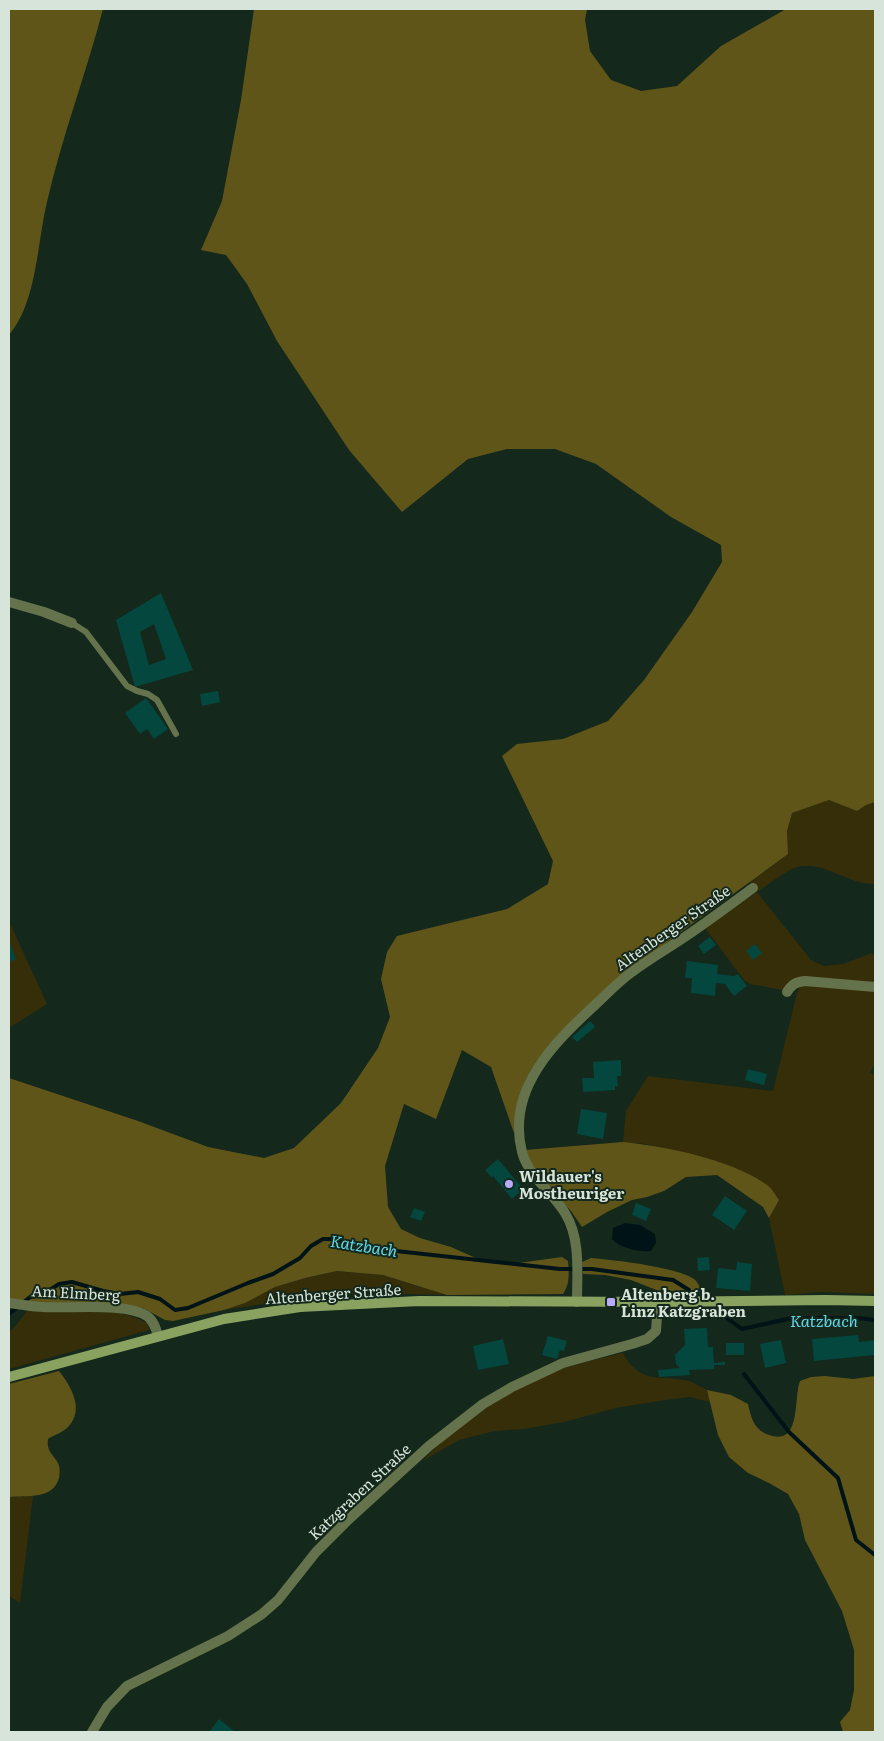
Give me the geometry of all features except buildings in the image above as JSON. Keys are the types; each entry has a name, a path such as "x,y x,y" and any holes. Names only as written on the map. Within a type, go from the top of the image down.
{"street":[{"path":"9,602 44,612 72,623"},
{"name":"Altenberger Straße","path":"577,1302 575,1234 566,1214 531,1172 523,1154 519,1136 522,1103 532,1077 545,1056 567,1031 630,973 694,931 753,888"},
{"path":"788,992 792,985 805,981 875,987"},
{"name":"Altenberger Straße","path":"9,1377 224,1319 300,1307 419,1301 875,1301"},
{"name":"Katzgraben Straße","path":"92,1732 113,1698 127,1686 228,1636 262,1614 278,1600 316,1552 348,1520 451,1427 483,1404 536,1374 563,1363 647,1339 656,1330 658,1302"},
{"name":"Am Elmberg","path":"13,1303 28,1306 108,1308 133,1311 147,1316 154,1324 158,1336"}],"lane":[{"path":"72,623 86,632 127,686 148,694 157,700 176,734"}],"shaded area":[{"path":"9,9 103,9 53,177 31,289 18,321 9,335"},
{"path":"254,9 587,9 585,20 590,51 611,80 641,91 677,86 721,46 786,9 875,9 875,802 857,811 829,800 792,813 787,831 788,854 630,971 580,1014 550,1045 536,1062 525,1081 519,1100 514,1133 491,1067 462,1050 436,1119 404,1104 385,1166 388,1207 401,1229 420,1238 451,1247 487,1263 511,1264 562,1257 568,1261 569,1270 568,1282 563,1294 447,1295 383,1275 337,1271 275,1287 245,1303 224,1310 173,1321 165,1320 143,1308 123,1305 62,1304 9,1300 9,1078 138,1121 208,1147 264,1158 294,1148 341,1103 378,1048 390,1017 381,979 387,952 397,936 507,909 548,884 553,861 502,756 517,744 563,739 608,721 644,680 692,612 722,562 721,545 671,517 596,464 555,449 507,449 468,459 402,512 349,450 277,341 247,284 226,255 201,250 222,201 241,100"},
{"path":"829,800 857,811 875,802 875,884 855,881 826,870 807,866 792,869 757,892 750,882 788,854 787,831 792,813"},
{"path":"757,892 811,960 824,966 843,964 872,953 875,958 875,983 806,977 783,990 750,984 744,980 705,928"},
{"path":"9,921 47,1004 9,1028"},
{"path":"810,984 875,991 875,1063 870,1073 875,1075 875,1294 822,1292 785,1295 769,1218 779,1200 695,1156 646,1144 623,1142 626,1111 648,1076 773,1091 797,993 800,987"},
{"path":"623,1142 678,1151 718,1161 753,1176 769,1186 779,1200 769,1218 763,1207 717,1175 686,1177 664,1191 632,1200 582,1227 571,1211 535,1173 525,1150"},
{"path":"625,1223 640,1225 655,1234 656,1243 651,1251 630,1249 619,1245 612,1239 613,1228"},
{"path":"591,1258 614,1260 674,1271 694,1279 702,1292 659,1291 631,1280 605,1275 583,1274 582,1262"},
{"path":"337,1271 383,1275 447,1295 362,1293 301,1298 224,1310 245,1303 275,1287"},
{"path":"74,1309 108,1311 137,1318 148,1324 149,1330 9,1369 9,1331 13,1329 28,1310"},
{"path":"623,1353 630,1363 644,1375 689,1381 707,1390 710,1402 690,1397 665,1400 616,1408 564,1422 524,1429 495,1431 459,1440 422,1461 468,1420 522,1385 560,1369"},
{"path":"59,1371 72,1391 76,1406 73,1420 68,1427 48,1439 49,1449 59,1465 59,1478 56,1485 45,1493 9,1497 9,1384"},
{"path":"825,1376 853,1379 875,1376 875,1732 843,1732 840,1722 850,1710 854,1690 854,1650 842,1611 805,1540 799,1514 788,1494 748,1473 729,1457 718,1435 707,1390 731,1395 748,1404 752,1419 757,1427 764,1433 780,1437 787,1434 794,1419 800,1381 811,1377"},
{"path":"33,1496 20,1603 9,1596 9,1497"}],"waterway":[{"name":"Katzbach","path":"9,1314 30,1297 42,1295 59,1284 72,1282 120,1294 138,1292 160,1299 175,1310 188,1308 273,1274 300,1258 311,1246 323,1239 336,1239 369,1248 560,1269 592,1269 673,1280 689,1290"},
{"name":"Katzbach","path":"720,1313 742,1329 792,1318 857,1318 875,1320"},
{"path":"744,1374 789,1432 838,1478 856,1540 875,1555"}],"place":[{"name":"Wildauer's Mostheuriger","path":"509,1184"},
{"name":"Altenberg b. Linz Katzgraben","path":"611,1302"}]}
